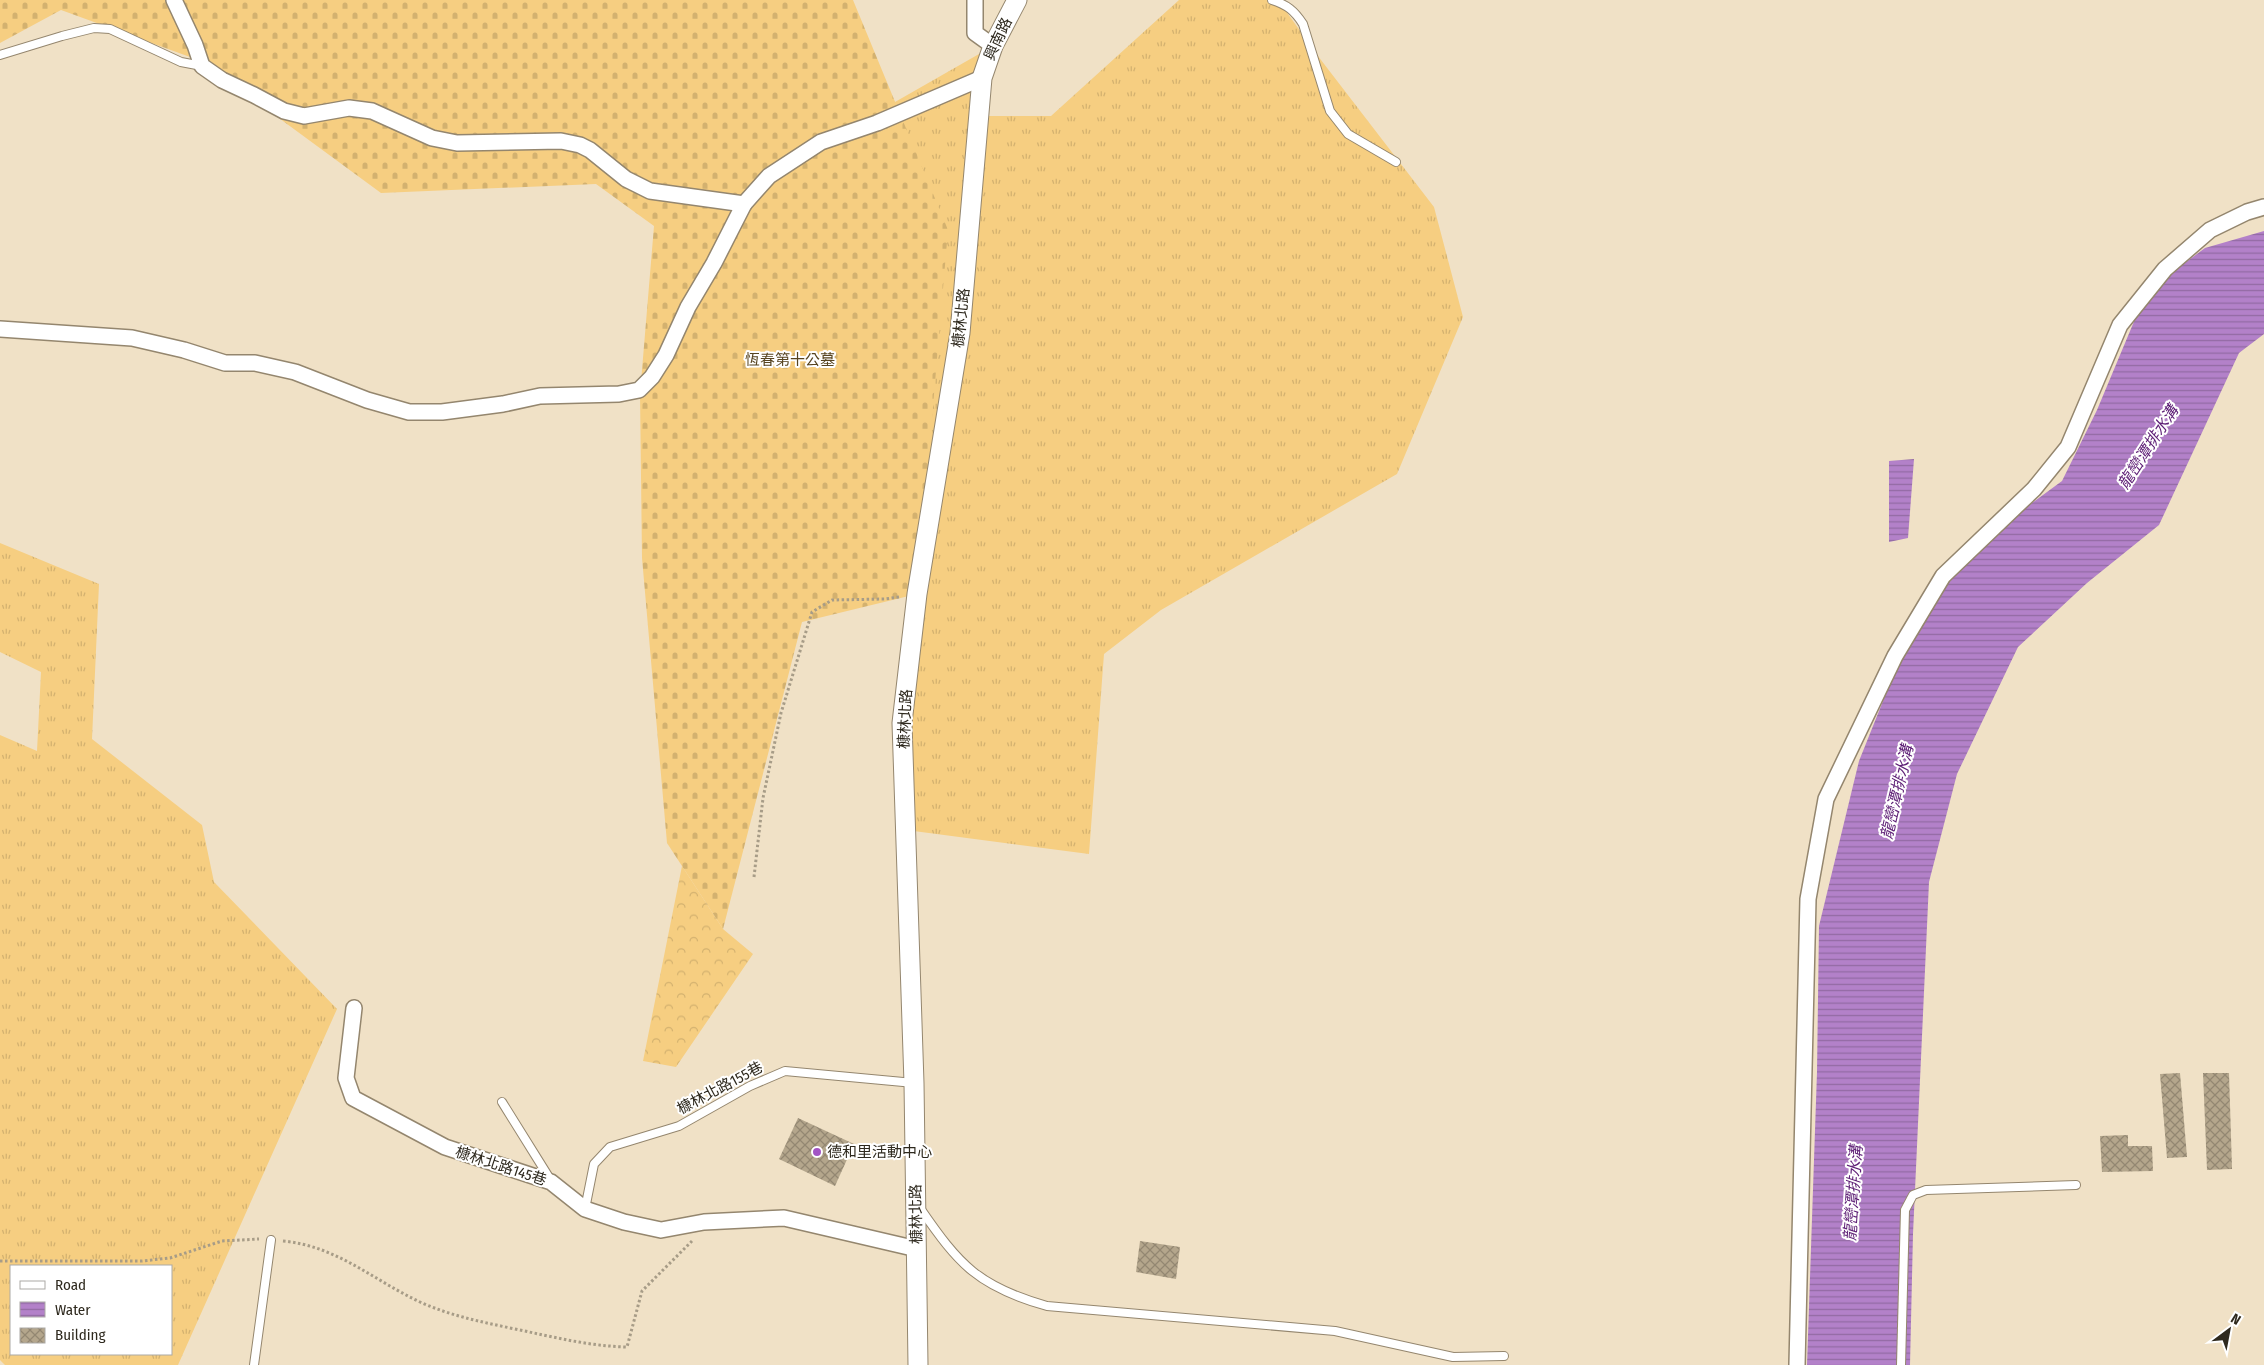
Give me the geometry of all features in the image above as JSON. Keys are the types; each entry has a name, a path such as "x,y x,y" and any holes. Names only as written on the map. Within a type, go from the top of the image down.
{"street":[{"path":"174,0 195,45 202,66 222,80 254,94 284,111 304,116 349,108 372,110 432,138 456,143 561,141 580,145 590,150 626,179 650,192 744,204"},
{"path":"975,0 975,32 993,46"},
{"name":"興南路","path":"982,78 993,46 1017,0"},
{"path":"0,329 132,338 184,350 225,363 255,363 295,372 367,400 409,412 442,412 503,404 540,396 619,394 638,390 652,376 666,355 688,307 714,264 744,204 769,176 821,142 877,123 982,78"},
{"name":"槺林北路","path":"918,1365 914,1083 902,723 917,594 960,333 982,78"},
{"path":"1797,1365 1808,899 1826,799 1894,656 1943,576 2034,489 2068,447 2120,325 2165,269 2210,230 2247,212 2264,207"},
{"name":"槺林北路145巷","path":"354,1008 346,1078 353,1098 445,1147 551,1182 585,1209 624,1222 661,1230 704,1222 784,1218 917,1249"}],"lane":[{"path":"1272,0 1286,5 1295,12 1303,24 1330,111 1348,134 1396,162"},
{"path":"0,55 94,28 110,28 181,62 202,66"},
{"name":"槺林北路155巷","path":"585,1209 594,1164 610,1147 679,1126 750,1086 785,1071 914,1083"},
{"path":"502,1102 551,1182"},
{"path":"1901,1365 1905,1210 1913,1195 1926,1190 2076,1185"},
{"path":"916,1202 942,1240 968,1268 992,1286 1020,1298 1047,1306 1336,1331 1453,1357 1504,1356"},
{"path":"254,1365 271,1240"}],"path":[{"path":"754,876 763,798 781,713 812,612 832,600 886,599 917,594"},
{"path":"0,1261 142,1261 170,1258 222,1241 271,1240 297,1242 333,1252 419,1301 452,1315 591,1346 627,1348 642,1291 692,1242 704,1222"}],"green space":[{"name":"恆春第十公墓","path":"0,0 853,0 948,230 917,594 802,622 723,929 667,843 642,558 640,394 654,226 596,184 381,193 201,61 61,10 0,43"},
{"path":"1179,0 1278,0 1321,60 1434,207 1463,317 1397,474 1161,610 1104,654 1089,854 906,830 917,594 895,102 993,46 982,116 1051,116"},
{"path":"0,543 99,584 92,739 202,825 214,882 337,1009 178,1365 5,1365 0,1360 0,735 37,751 41,672 0,652"},
{"path":"682,866 723,929 753,954 676,1067 643,1061"}],"water":[{"name":"龍巒潭排水溝","path":"2264,231 2264,334 2239,353 2159,525 2087,583 2018,647 1957,774 1929,882 1913,1234 1910,1365 1807,1365 1817,1072 1819,926 1859,761 1895,671 1932,604 1966,559 1998,528 2062,481 2097,410 2143,300 2178,268 2205,248"},
{"path":"1914,459 1908,538 1889,542 1889,461"}],"building":[{"path":"2180,1073 2187,1157 2167,1158 2160,1074"},
{"path":"2203,1073 2229,1073 2232,1169 2207,1170"},
{"name":"德和里活動中心","path":"798,1118 854,1144 835,1186 779,1159"},
{"path":"2128,1135 2128,1146 2152,1146 2153,1171 2102,1172 2100,1136"},
{"path":"1140,1241 1180,1247 1176,1279 1136,1272"}],"place":[{"name":"德和里活動中心","path":"817,1152"}]}
